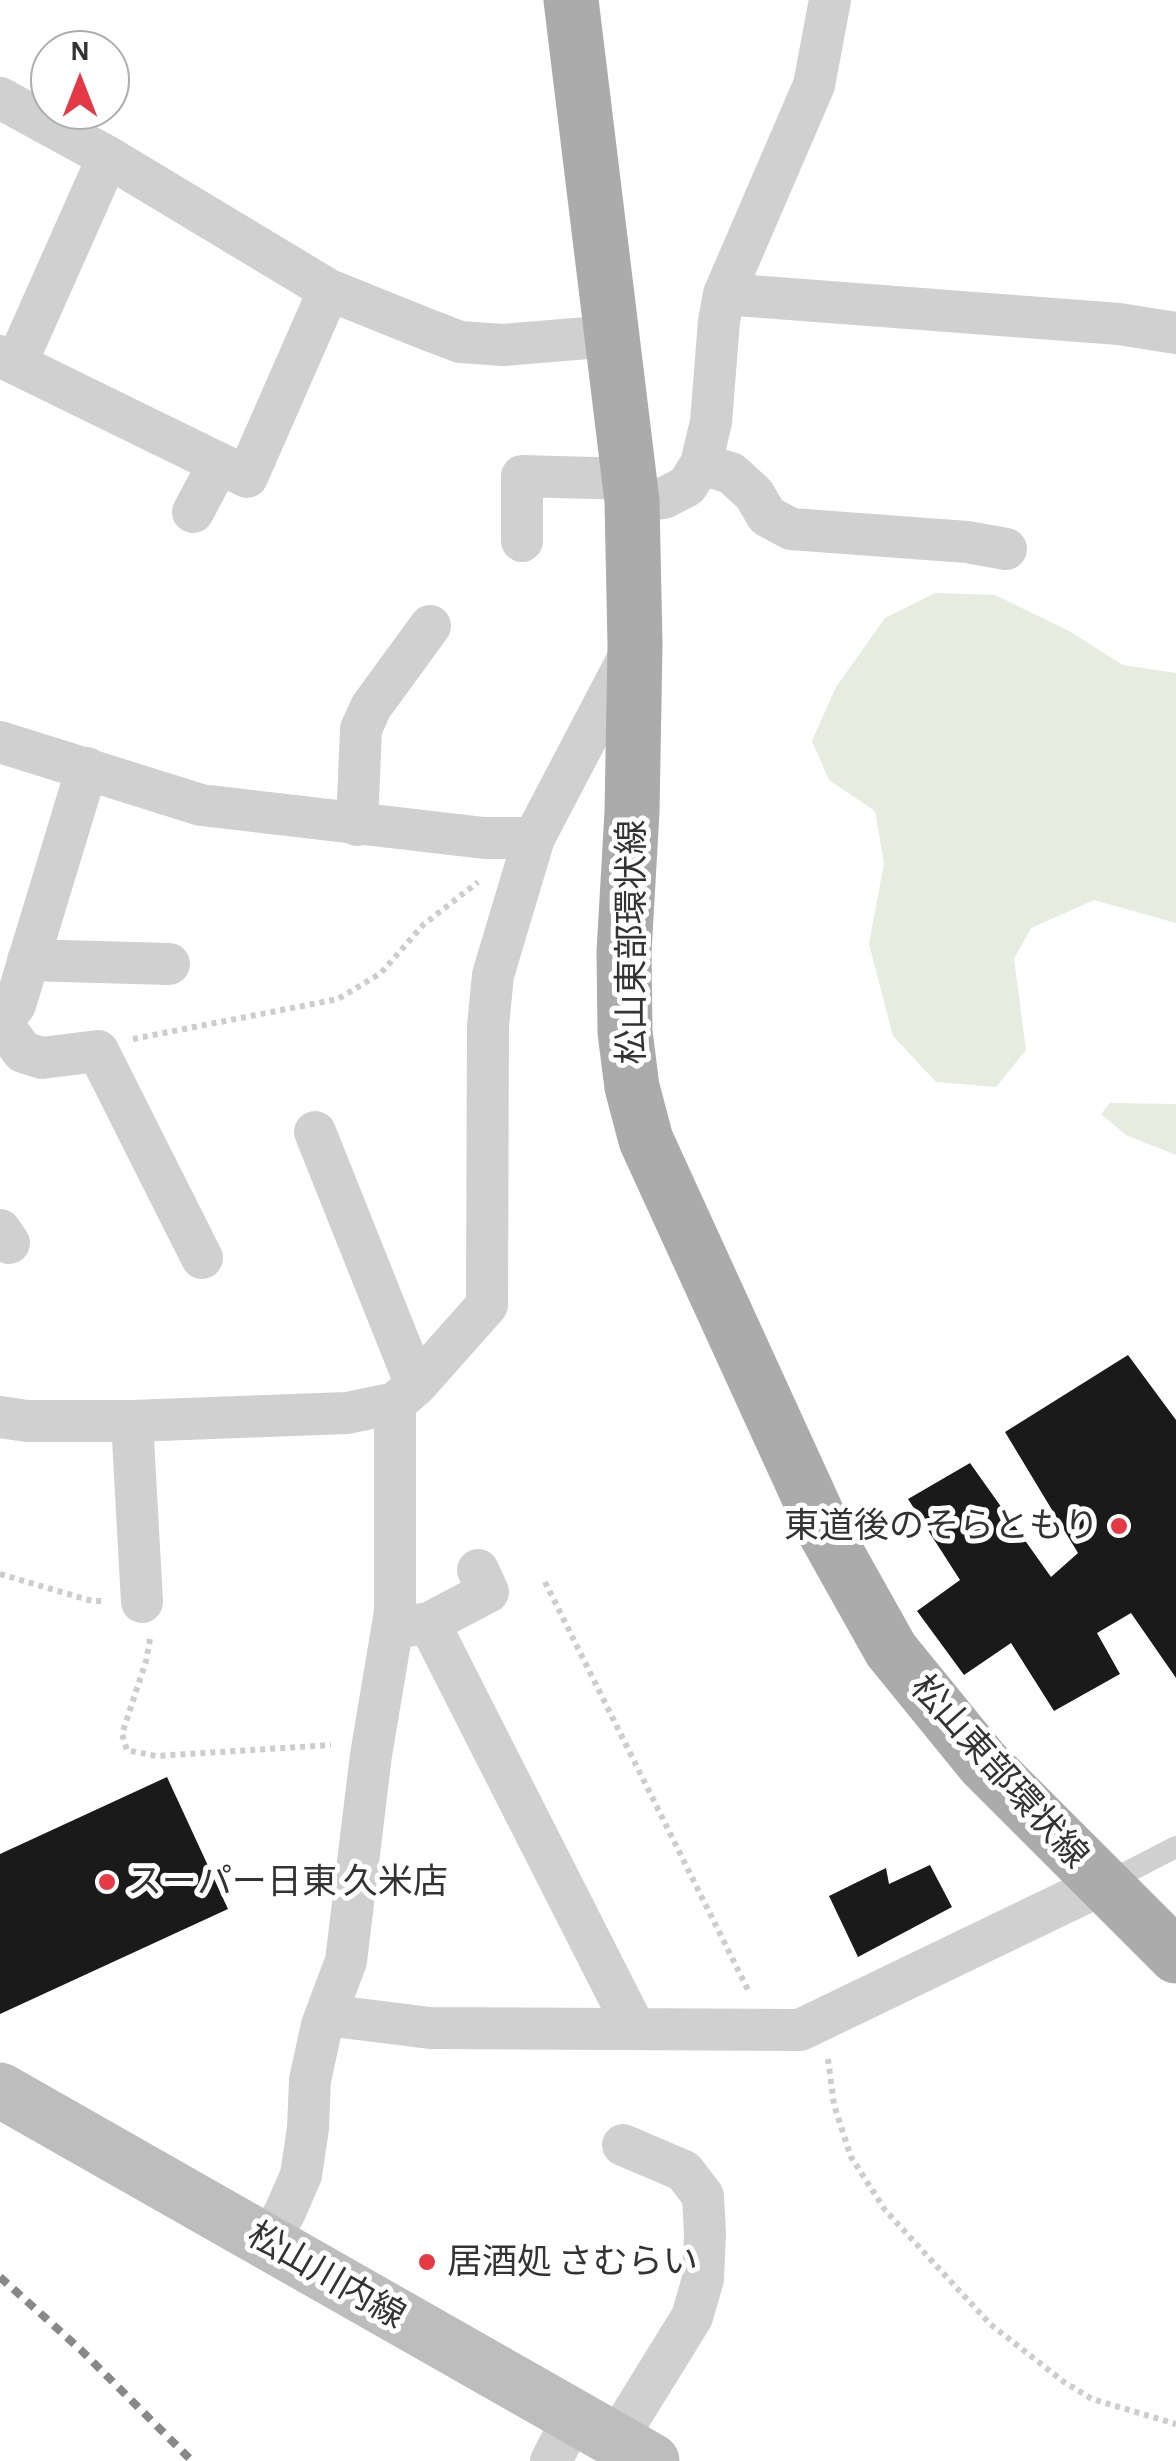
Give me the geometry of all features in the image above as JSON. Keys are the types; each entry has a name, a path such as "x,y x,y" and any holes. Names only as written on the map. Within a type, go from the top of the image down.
{"main road":[{"name":"松山東部環状線","path":"571,0 631,490 635,645 624,952 625,1032 632,1087 646,1140 826,1534 891,1650 983,1763 1176,1956"},
{"name":"松山川内線","path":"0,2090 267,2242 598,2445"}],"street":[{"path":"522,542 522,476 664,498 687,486 702,464 711,422 718,321 724,294 814,85 830,0"},
{"path":"0,98 108,157 329,290 460,342 502,346 611,336"},
{"path":"108,157 8,360 248,478 329,290"},
{"path":"724,294 1118,324 1176,333"},
{"path":"193,512 219,463"},
{"path":"702,464 731,473 754,494 767,516 791,529 1006,548"},
{"path":"357,825 361,729 371,707 430,626"},
{"path":"0,1416 26,1420 132,1420 347,1413 406,1394 486,1305 488,1026 494,975 534,838 635,645"},
{"path":"0,742 201,805 484,838 534,838"},
{"path":"86,768 15,1005 0,1023 23,1052 42,1058 98,1052 202,1258"},
{"path":"28,960 170,964"},
{"path":"316,1132 406,1394 394,1612 410,1626 635,2029"},
{"path":"132,1420 142,1602"},
{"path":"267,2242 286,2212 301,2174 310,2080 326,2015 346,1961 373,1743 410,1626 488,1592 478,1570"},
{"path":"326,2015 430,2028 800,2030 1102,1884"},
{"path":"598,2445 692,2317 702,2279 702,2196 684,2172 623,2145"}],"lane":[{"path":"1102,1884 1176,1846"}],"path":[{"path":"98,1052 113,1042 338,999 380,973 424,925 534,838"},
{"path":"0,1574 92,1600 142,1602 153,1618 146,1662 122,1734 126,1750 156,1756 373,1743"},
{"path":"545,1582 753,2000"},
{"path":"824,2020 834,2106 851,2157 886,2210 990,2324 1064,2382 1092,2400 1176,2424"}],"shaded area":[{"path":"935,593 995,595 1069,631 1123,665 1176,673 1176,923 1094,900 1031,928 1014,959 1026,1050 996,1087 936,1082 893,1036 869,944 884,863 875,811 829,780 812,741 836,687 885,618"},
{"path":"1110,1103 1176,1104 1176,1155 1126,1135 1101,1114"}],"building":[{"name":"東道後のそらともり","path":"1128,1355 1176,1420 1176,1678 1131,1613 1097,1633 1120,1674 1054,1711 1011,1643 964,1675 917,1611 960,1580 908,1499 970,1463 1051,1577 1078,1553 1005,1432"},
{"name":"スーパー日東 久米店","path":"167,1777 228,1909 0,2014 0,1854"},
{"path":"930,1865 952,1907 858,1957 829,1896 886,1868 889,1884"}],"railway":[{"path":"0,2277 81,2350 192,2461"}],"place":[{"name":"東道後のそらともり","path":"1119,1526"},
{"name":"スーパー日東 久米店","path":"107,1882"},
{"name":"居酒処 さむらい","path":"427,2262"}]}
